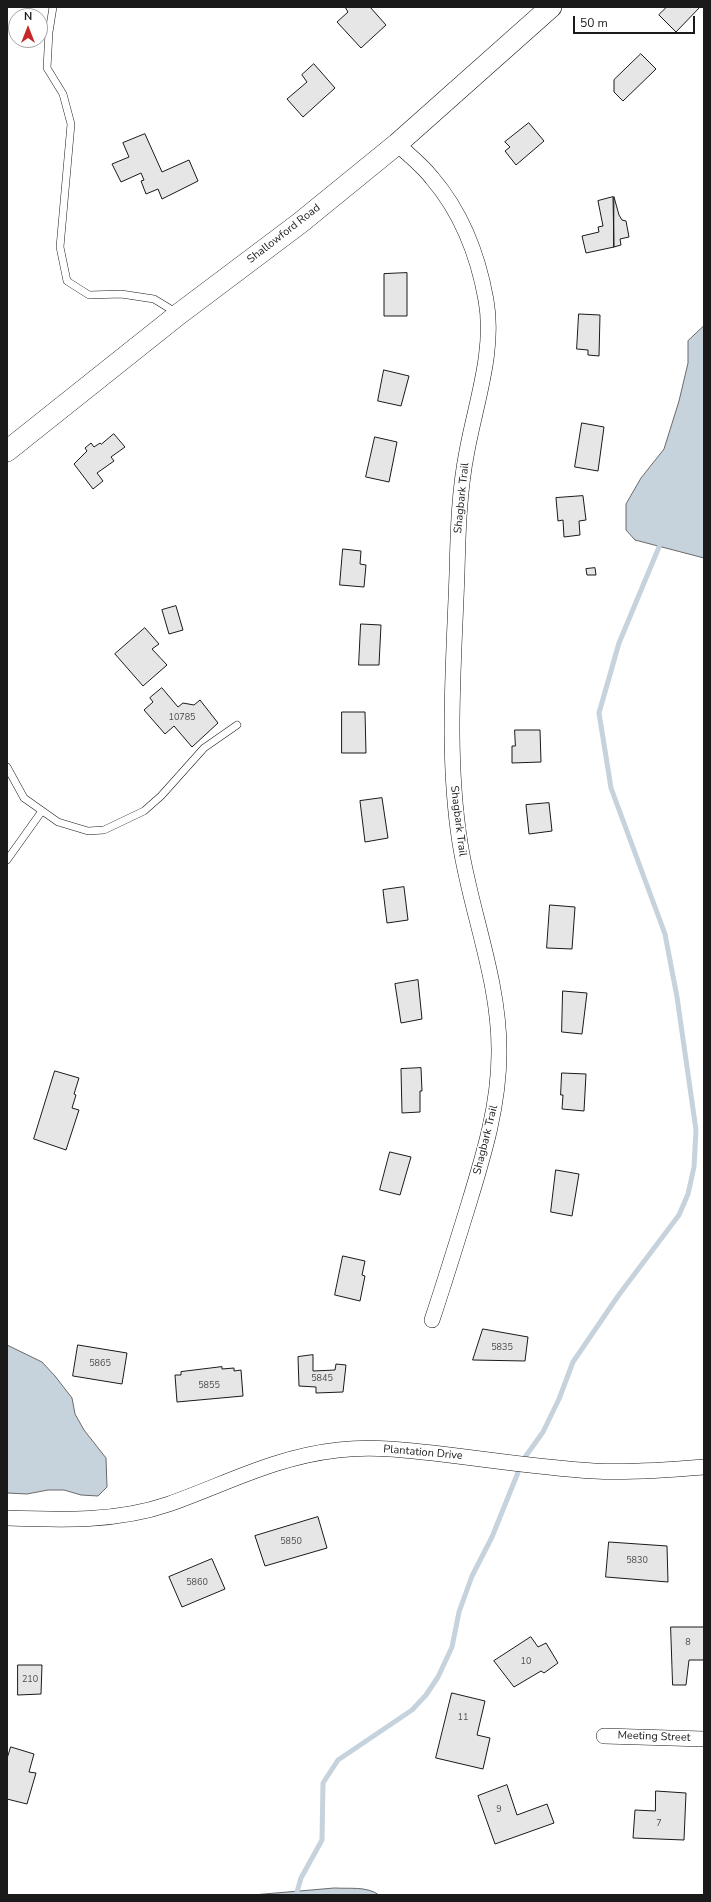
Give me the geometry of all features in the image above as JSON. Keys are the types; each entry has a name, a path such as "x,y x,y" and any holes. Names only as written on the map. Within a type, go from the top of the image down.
{"street":[{"name":"Shallowford Road","path":"7,451 178,314 300,223 397,144 551,7"},
{"name":"Shagbark Trail","path":"397,144 432,177 459,216 478,261 487,312 486,360 466,455 458,523 452,751 454,795 460,842 468,888 494,991 499,1054 496,1100 487,1145 432,1320"},
{"name":"Plantation Drive","path":"7,1518 74,1520 121,1516 168,1504 248,1472 289,1459 339,1450 389,1448 594,1471 659,1471 704,1467"},
{"name":"Meeting Street","path":"604,1736 704,1739"}],"lane":[{"path":"53,7 49,32 47,68 63,94 71,124 60,247 67,281 89,295 121,294 154,299 178,314"},
{"path":"7,767 24,798 58,822 88,831 104,830 144,811 160,796 204,748 237,725"},
{"path":"7,860 42,811"}],"shaded area":[{"path":"704,326 704,558 635,540 626,530 626,504 641,478 664,449 679,401 688,363 688,341"},
{"path":"7,1345 42,1362 72,1398 75,1414 84,1430 106,1458 107,1487 98,1496 81,1495 64,1490 48,1490 27,1494 7,1493"},
{"path":"335,1888 358,1888 369,1890 379,1895 253,1895"}],"building":[{"path":"345,7 370,7 386,25 361,48 337,22 348,12"},
{"path":"667,7 700,7 676,32 659,15"},
{"path":"641,54 656,69 623,101 614,92 614,80"},
{"path":"314,64 335,88 303,117 287,99 307,82 302,75"},
{"path":"529,123 544,141 516,165 505,151 510,147 505,142"},
{"path":"145,134 162,172 189,160 198,181 162,199 158,189 146,194 141,181 144,180 141,173 121,182 112,164 129,157 123,143"},
{"path":"613,197 614,247 586,253 582,236 599,232 598,227 603,226 598,201"},
{"path":"614,197 619,215 622,220 626,221 629,237 620,239 621,245 614,247"},
{"path":"407,273 407,316 384,316 384,274"},
{"path":"579,314 600,315 599,356 588,355 588,350 577,349"},
{"path":"384,370 409,376 401,406 378,401"},
{"path":"582,423 604,427 598,471 575,467"},
{"path":"114,434 125,447 111,457 114,461 97,473 103,481 93,489 74,464 87,451 85,448 91,443 94,447 100,443 101,444"},
{"path":"375,437 397,442 389,482 366,477"},
{"path":"583,496 586,520 579,521 580,535 564,537 563,520 558,521 556,498"},
{"path":"343,549 361,551 360,564 366,565 364,587 340,585"},
{"path":"595,568 596,575 587,575 586,569"},
{"path":"176,606 183,630 169,634 162,610"},
{"path":"361,624 381,625 379,665 359,665"},
{"path":"145,628 159,644 152,649 167,665 143,686 115,654"},
{"path":"162,688 178,707 183,703 194,705 200,700 218,723 192,747 174,726 165,734 144,710 153,702 150,698"},
{"path":"342,712 365,712 366,753 342,753"},
{"path":"515,730 540,730 541,762 512,763 512,746 515,746"},
{"path":"382,798 388,838 365,842 360,801"},
{"path":"549,803 552,831 529,834 526,805"},
{"path":"404,887 408,920 387,923 383,890"},
{"path":"550,905 575,907 572,949 547,948"},
{"path":"418,980 422,1019 401,1023 395,984"},
{"path":"563,991 587,993 582,1034 562,1032"},
{"path":"421,1068 422,1091 420,1091 420,1112 402,1113 401,1069"},
{"path":"55,1071 79,1078 74,1094 76,1095 72,1108 79,1110 66,1150 34,1139"},
{"path":"562,1073 586,1074 584,1111 562,1109"},
{"path":"390,1152 411,1157 400,1195 380,1190"},
{"path":"556,1170 579,1174 572,1216 551,1212"},
{"path":"343,1256 365,1261 362,1275 365,1276 360,1301 335,1295"},
{"path":"483,1329 528,1337 525,1361 473,1360"},
{"path":"78,1345 127,1353 122,1384 73,1376"},
{"path":"313,1355 313,1371 335,1370 336,1364 346,1365 343,1392 316,1393 316,1387 299,1386 298,1357"},
{"path":"222,1367 222,1369 234,1368 234,1371 241,1370 243,1396 177,1402 175,1375 181,1375 181,1372"},
{"path":"318,1517 327,1548 265,1566 255,1536"},
{"path":"609,1542 667,1546 668,1582 606,1577"},
{"path":"212,1559 225,1589 182,1607 169,1577"},
{"path":"671,1627 704,1627 704,1660 689,1660 686,1685 673,1685"},
{"path":"531,1637 538,1647 546,1643 558,1663 544,1673 541,1671 514,1687 494,1661"},
{"path":"18,1665 42,1665 41,1694 18,1695"},
{"path":"452,1693 485,1701 477,1735 490,1738 483,1769 436,1758"},
{"path":"11,1747 34,1754 29,1772 36,1773 27,1804 7,1799 7,1759"},
{"path":"507,1785 517,1815 547,1804 554,1823 495,1844 478,1796"},
{"path":"656,1791 686,1793 684,1840 633,1838 635,1810 655,1811"}],"waterway":[{"path":"297,1892 301,1878 322,1840 323,1783 338,1760 412,1710 426,1695 438,1677 452,1647 459,1612 472,1576 492,1537 523,1460 543,1432 559,1399 573,1362 618,1296 679,1215 688,1194 694,1167 696,1130 677,997 665,934 611,788 599,713 619,643 659,547"}]}
